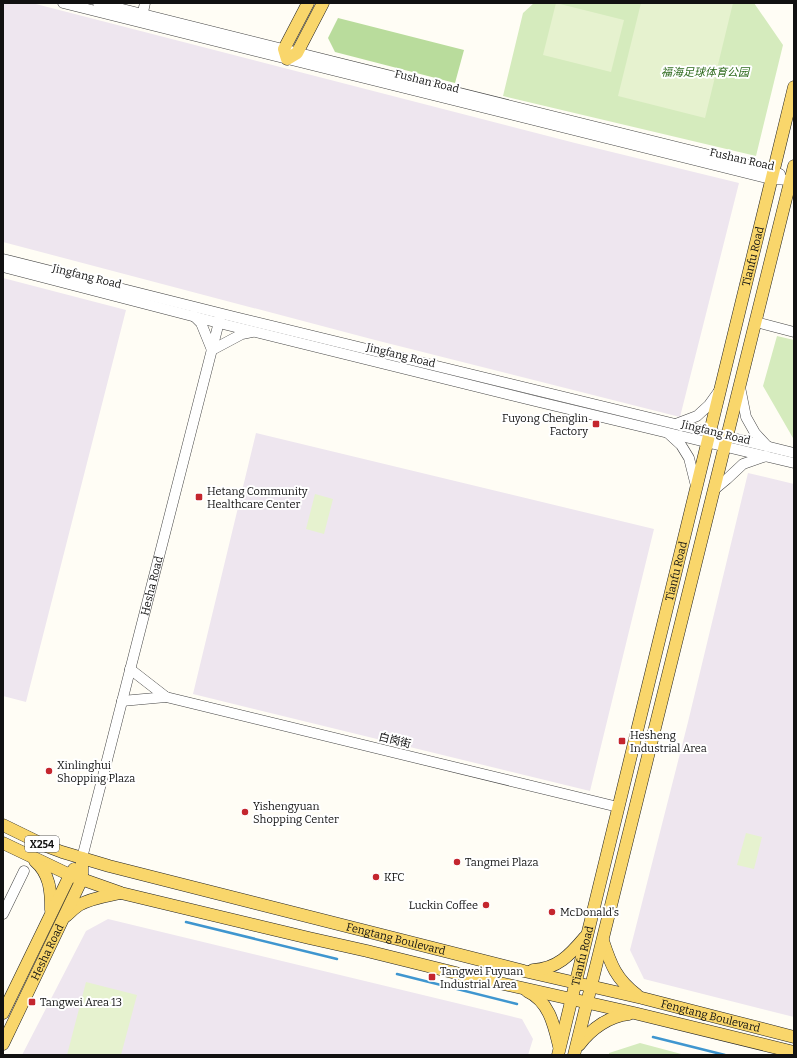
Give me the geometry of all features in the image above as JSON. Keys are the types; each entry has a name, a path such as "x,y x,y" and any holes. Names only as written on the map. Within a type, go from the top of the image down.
{"main road":[{"path":"289,54 308,3"},
{"path":"289,54 323,3"},
{"name":"Tianfu Road","path":"558,1051 794,87"},
{"name":"Tianfu Road","path":"575,1052 794,166"},
{"name":"Fengtang Boulevard","path":"3,825 46,846 115,868 794,1037"},
{"name":"Fengtang Boulevard","path":"3,843 70,875 121,893 794,1052"},
{"name":"X254","path":"30,856 40,865 46,876 51,893 51,913"},
{"name":"Hesha Road","path":"3,1013 70,875 82,858"},
{"name":"Hesha Road","path":"3,1044 82,879 82,858"},
{"path":"62,922 79,905 101,897 121,893"},
{"path":"524,971 551,967 561,962 570,955 587,935"},
{"path":"603,940 616,974 622,982 642,998"},
{"path":"515,986 530,992 544,1005 552,1020 558,1051"},
{"path":"575,1052 585,1036 594,1028 615,1017 634,1013"}],"street":[{"name":"Fushan Road","path":"63,3 141,18 791,180"},
{"name":"Fushan Road","path":"98,3 141,18"},
{"path":"141,18 145,3"},
{"name":"Jingfang Road","path":"3,259 220,318 676,424 708,437"},
{"name":"Jingfang Road","path":"3,268 194,316 220,318 256,332 666,432 708,437 767,451 794,453"},
{"path":"194,316 201,323 212,350 242,334 256,332"},
{"name":"Hesha Road","path":"82,858 220,318"},
{"path":"756,322 794,332"},
{"path":"715,489 727,480 743,464 767,451 746,417 740,387"},
{"path":"676,424 697,416 709,405 720,389"},
{"path":"666,432 682,445 689,458 696,486"},
{"name":"Jingfang Road","path":"767,451 794,463"},
{"path":"130,669 166,697"},
{"path":"122,701 166,697"},
{"name":"白岗街","path":"166,697 618,807"},
{"path":"3,914 24,871"}],"shaded area":[{"path":"3,3 32,3 575,143 739,183 680,417 375,340 3,242"},
{"path":"3,278 126,310 26,702 3,696"},
{"path":"256,433 654,529 590,791 193,694"},
{"path":"748,473 794,484 794,1017 644,979 630,950 688,722"},
{"path":"108,919 522,1019 533,1039 528,1055 22,1055 86,931"}],"green space":[{"name":"福海足球体育公园","path":"534,3 754,3 783,45 756,156 503,96 523,13"},
{"path":"556,3 624,20 611,72 543,55"},
{"path":"641,3 733,3 705,118 618,96"},
{"path":"338,18 464,50 455,83 335,52 328,38"},
{"path":"777,336 794,340 794,438 763,386"},
{"path":"315,494 333,499 324,534 306,529"},
{"path":"746,833 762,837 754,869 737,865"},
{"path":"86,982 137,995 121,1055 67,1055"},
{"path":"640,1043 685,1055 609,1055 609,1053"}],"waterway":[{"path":"186,922 337,959"},
{"path":"397,974 517,1004"},
{"path":"653,1037 725,1055"}],"place":[{"name":"Fuyong Chenglin Factory","path":"596,424"},
{"name":"Hetang Community Healthcare Center","path":"199,497"},
{"name":"Hesheng Industrial Area","path":"622,741"},
{"name":"Xinlinghui Shopping Plaza","path":"49,771"},
{"name":"Yishengyuan Shopping Center","path":"245,812"},
{"name":"Tangmei Plaza","path":"457,862"},
{"name":"KFC","path":"376,877"},
{"name":"Luckin Coffee","path":"486,905"},
{"name":"McDonald's","path":"552,912"},
{"name":"Tangwei Fuyuan Industrial Area","path":"432,977"},
{"name":"Tangwei Area 13","path":"32,1002"}]}
